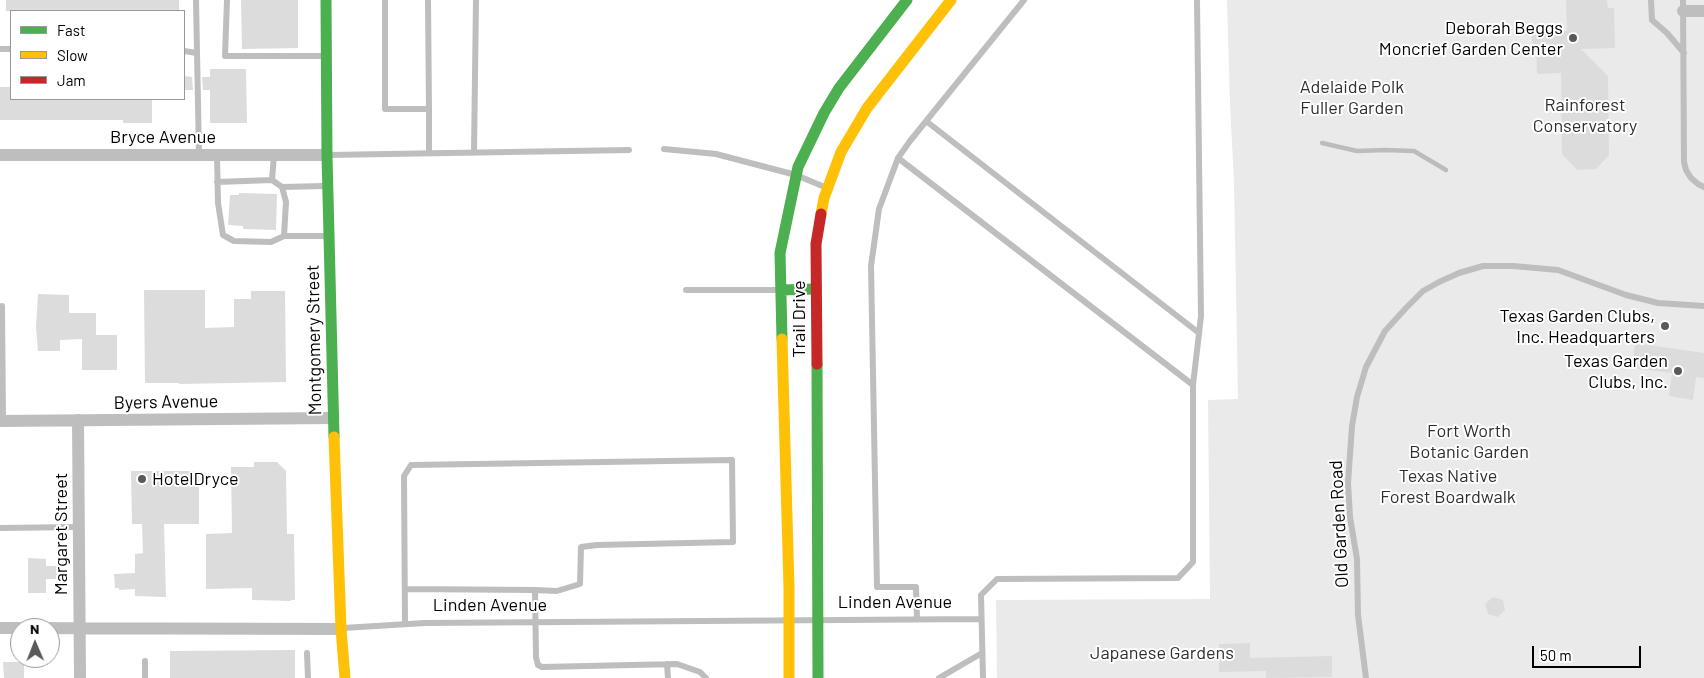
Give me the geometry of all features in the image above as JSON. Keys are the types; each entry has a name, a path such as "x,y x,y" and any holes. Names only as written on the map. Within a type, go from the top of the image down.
{"street":[{"name":"Montgomery Street","path":"326,0 327,155 333,418 341,629 345,678"},
{"name":"Trail Drive","path":"789,678 780,253 798,166 824,113 839,88 907,0"},
{"name":"Trail Drive","path":"818,678 816,244 824,198 841,152 867,108 950,0"},
{"path":"1683,6 1704,11"},
{"name":"Bryce Avenue","path":"0,155 327,155"},
{"path":"781,290 816,289"},
{"name":"Byers Avenue","path":"1,421 333,418"},
{"name":"Margaret Street","path":"78,420 80,678"},
{"name":"Linden Avenue","path":"0,628 341,629"}],"lane":[{"path":"196,0 199,155"},
{"path":"227,0 225,56 326,56"},
{"path":"385,0 385,109 429,109"},
{"path":"428,0 429,153"},
{"path":"474,153 476,0"},
{"path":"917,618 916,587 876,588 871,266 879,209 898,158 1024,0"},
{"path":"982,678 981,595 997,579 1178,578 1193,562 1193,385 1201,316 1197,0"},
{"path":"1651,0 1652,20 1667,32 1684,53"},
{"path":"1683,6 1684,162 1691,178 1704,187"},
{"path":"185,51 197,53"},
{"path":"926,121 1199,333"},
{"path":"327,155 629,150"},
{"path":"664,150 716,154 796,175 828,188"},
{"path":"217,155 218,203 223,235 234,241 271,242 284,236 329,236"},
{"path":"272,180 274,155"},
{"path":"898,158 1193,385"},
{"path":"217,182 272,180 282,187 328,186"},
{"path":"282,187 286,202 284,236"},
{"name":"Old Garden Road","path":"1366,678 1358,616 1357,559 1350,517 1348,483 1352,426 1357,397 1366,367 1385,331 1423,291 1459,273 1483,266 1513,266 1558,270 1626,295 1658,303 1704,306"},
{"path":"686,290 781,290"},
{"path":"1,421 2,306"},
{"path":"405,589 557,591 580,584 581,547 733,542 732,460 411,465 404,476 405,624"},
{"path":"0,528 79,527"},
{"path":"536,590 536,658 538,665 542,667 677,664 700,672 706,678"},
{"name":"Linden Avenue","path":"341,629 405,624 917,618 981,619"},
{"path":"306,653 308,678"},
{"path":"939,678 982,653"},
{"path":"145,661 145,678"},
{"path":"667,664 668,678"}],"green space":[{"name":"Fort Worth Botanic Garden","path":"1227,0 1704,0 1704,678 997,678 996,600 1210,599 1208,400 1238,399 1234,183"}],"building":[{"path":"6,0 179,0 179,10 6,11"},
{"path":"241,0 298,0 298,48 242,49"},
{"path":"1566,0 1607,0 1608,8 1614,8 1615,48 1581,49 1608,76 1609,155 1596,169 1577,170 1562,154 1561,73 1537,74 1536,49 1532,49 1532,35 1557,34 1557,31 1567,31"},
{"path":"210,69 246,69 247,123 210,123 210,90 203,90 202,77 210,77"},
{"path":"185,76 192,77 193,90 185,90"},
{"path":"0,87 10,87 10,100 152,100 152,123 123,123 123,120 0,120"},
{"path":"239,193 277,194 276,230 243,229 243,226 228,225 230,195 239,195"},
{"path":"144,290 205,290 205,328 234,327 234,299 251,299 251,291 285,291 286,382 145,383"},
{"path":"38,294 69,295 69,313 96,313 96,335 117,335 117,370 82,370 82,339 60,340 60,351 38,351 36,327"},
{"name":"Texas Garden Clubs, Inc.","path":"1635,343 1704,353 1704,378 1696,377 1693,400 1669,396 1672,373 1632,368"},
{"path":"254,462 277,462 286,471 287,534 294,534 295,600 252,600 252,588 206,589 206,534 232,533 231,467 254,467"},
{"path":"131,471 199,471 199,524 164,524 166,597 135,596 135,589 119,590 119,588 115,588 114,574 135,573 135,554 143,553 142,524 132,524"},
{"path":"28,558 46,559 46,566 59,566 59,579 46,579 46,593 28,593"},
{"path":"1493,597 1503,600 1505,610 1498,617 1488,614 1485,604"},
{"path":"1250,643 1250,658 1332,656 1332,677 1266,678 1266,671 1219,672 1219,644"},
{"path":"295,650 295,678 170,678 170,651"},
{"path":"3,662 10,662 10,668 24,668 24,678 4,678"}],"waterway":[{"path":"1322,143 1357,151 1414,151 1446,170"}],"traffic: fast":[{"path":"326,0 327,155 334,437"},
{"path":"782,339 780,253 798,167 824,113 839,88 907,0"},
{"path":"781,290 816,289"},
{"path":"817,364 818,678"}],"traffic: slow":[{"path":"821,214 824,198 841,152 867,108 951,0"},
{"path":"782,339 789,588 789,678"},
{"path":"334,437 341,629 345,678"}],"traffic: jam":[{"path":"817,364 816,244 821,214"}],"place":[{"name":"Deborah Beggs Moncrief Garden Center","path":"1573,38"},
{"name":"Texas Garden Clubs, Inc. Headquarters","path":"1665,326"},
{"name":"Texas Garden Clubs, Inc.","path":"1678,371"},
{"name":"HotelDryce","path":"142,479"}],"park label":[{"name":"Adelaide Polk Fuller Garden","path":"1352,97"},
{"name":"Rainforest Conservatory","path":"1585,115"},
{"name":"Texas Native Forest Boardwalk","path":"1448,486"},
{"name":"Japanese Gardens","path":"1162,653"}]}
